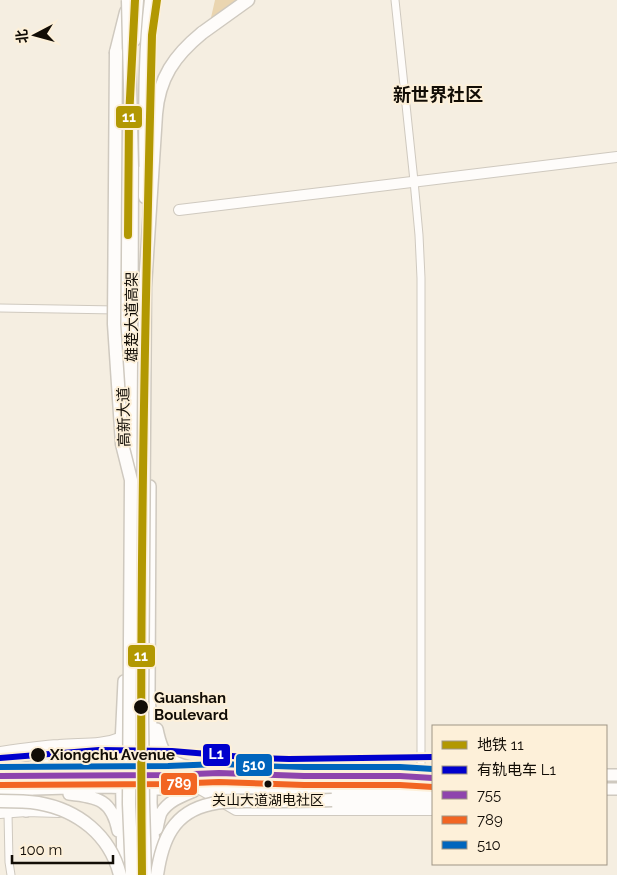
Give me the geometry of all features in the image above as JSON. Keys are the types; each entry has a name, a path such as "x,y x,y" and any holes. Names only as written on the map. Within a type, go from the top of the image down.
{"highway":[{"path":"129,0 116,52 114,324 122,444 130,480"},
{"path":"129,0 132,167"},
{"name":"雄楚大道高架","path":"132,875 129,804 130,480 132,167 137,0"},
{"name":"雄楚大道高架","path":"145,875 142,705 146,80 147,41 153,0"},
{"path":"145,287 156,114 160,90 175,59 184,49 247,1"},
{"path":"157,875 161,851 171,830 185,816 210,804 228,801 432,800"},
{"path":"0,801 37,803 63,809 81,818 93,828 106,844 122,875"}],"main road":[{"name":"高新大道","path":"122,848 122,740 127,537 122,310 122,211 125,62 129,0"},
{"name":"高新大道","path":"153,0 150,42 148,287 149,695 154,845"},
{"path":"179,210 414,181 482,175 617,157"},
{"path":"149,695 161,747 170,760 180,765 219,773"},
{"path":"0,752 122,740"},
{"path":"0,775 27,768 93,761 99,759 122,740"},
{"path":"0,775 219,773 432,778"},
{"path":"26,811 28,788"},
{"path":"28,788 92,797 109,808 116,819 122,848 122,875"},
{"path":"0,790 28,788 432,790"},
{"path":"200,789 236,810 432,810"},
{"path":"152,875 154,845 160,816 166,807 180,797 200,789"},
{"path":"4,813 26,811 64,812 81,816 91,822 110,839 115,849 122,875"}],"street":[{"path":"395,0 420,235 421,778"},
{"path":"0,308 122,310"},
{"path":"4,813 11,875"}],"shaded area":[{"path":"215,0 236,0 210,22"}],"metro line":[{"name":"11","path":"128,235 129,118 135,0"},
{"name":"11","path":"142,875 141,665 145,350 152,35 157,0"}],"tram line":[{"name":"L1","path":"0,758 99,750 172,751 289,759 432,757"}],"transit line":[{"name":"510","path":"0,767 219,764 432,769"},
{"name":"755","path":"0,776 219,773 432,778"},
{"name":"789","path":"0,785 219,782 432,787"}],"place":[{"name":"Guanshan Boulevard","path":"141,707"},
{"name":"Xiongchu Avenue","path":"38,755"},
{"name":"关山大道湖电社区","path":"268,784"}],"district":[{"name":"新世界社区","path":"438,95"}]}
